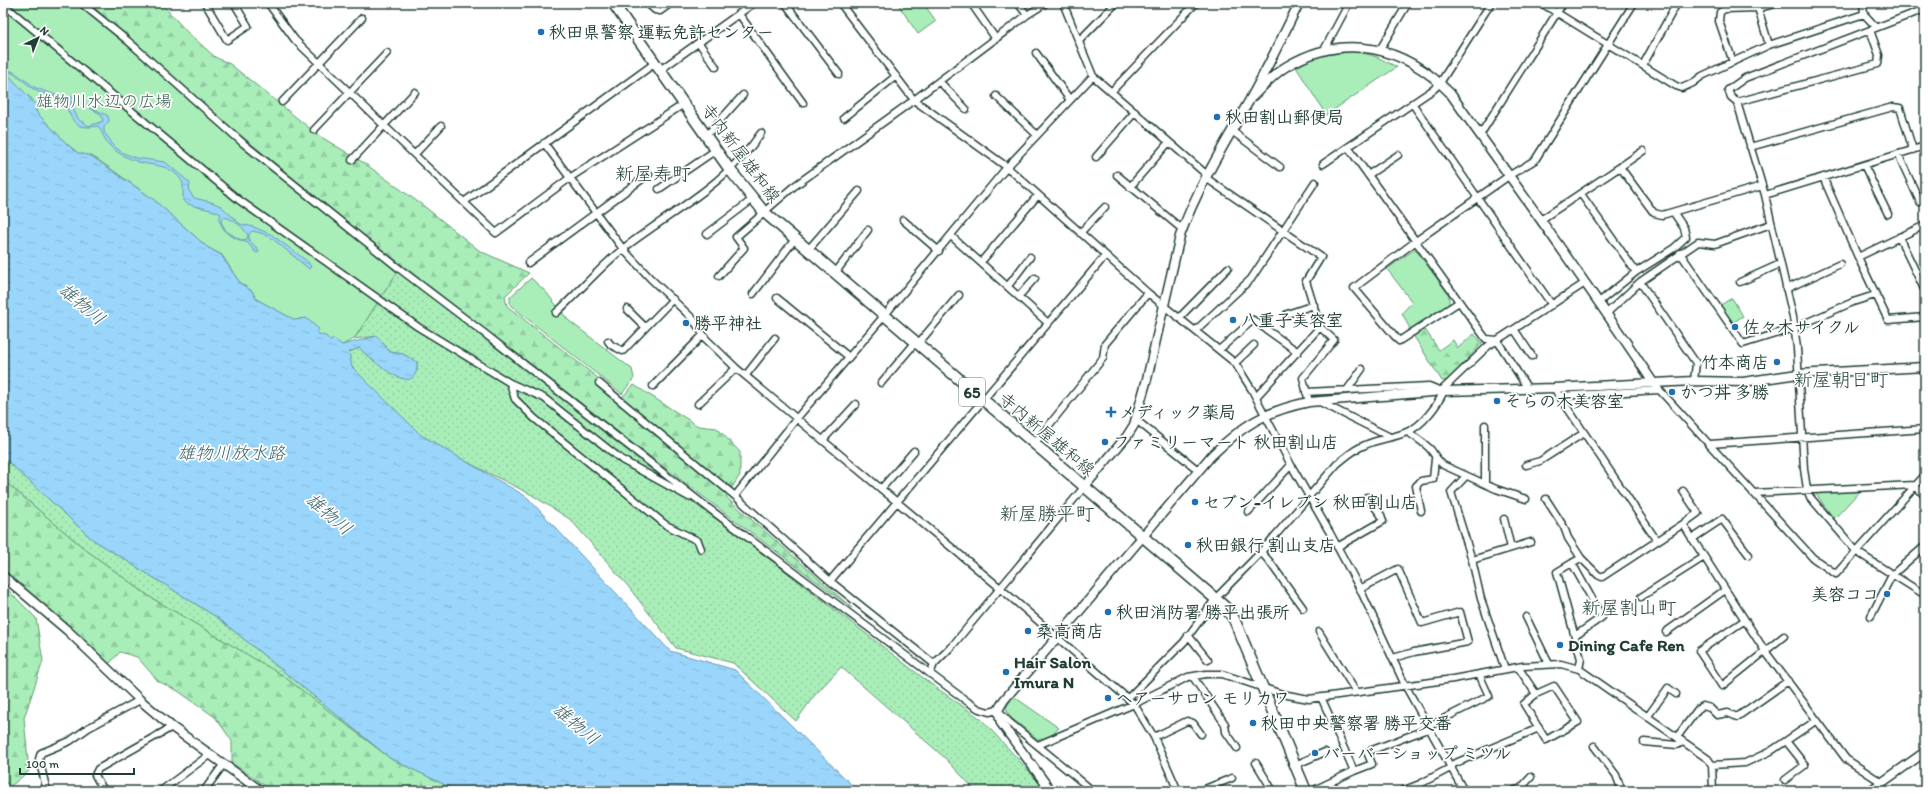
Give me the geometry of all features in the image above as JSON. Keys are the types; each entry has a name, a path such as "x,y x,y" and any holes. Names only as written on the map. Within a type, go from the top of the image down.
{"main road":[{"name":"寺内新屋雄和線","path":"613,3 730,170 764,212 916,344 1225,607 1234,619 1306,791"}],"street":[{"path":"81,3 116,31 244,144 401,270 707,507 979,709 989,712 998,710"},
{"path":"205,3 227,40 248,26 234,3"},
{"path":"268,3 295,40 496,233 571,177 684,104"},
{"path":"647,3 655,10 660,11 671,3"},
{"path":"464,202 544,142 657,67 699,43 754,3"},
{"path":"785,3 839,74"},
{"path":"840,3 914,100 1007,167 1105,256 1164,307 1235,363 1256,397 1291,465 1337,547 1360,590 1405,685 1430,727 1464,791"},
{"path":"971,3 996,39"},
{"path":"1018,3 1027,15"},
{"path":"719,276 744,248 736,237 793,187 914,100 1027,15 1046,3"},
{"path":"1063,3 1093,76 1207,176 1321,257 1306,281 1320,327 1334,340 1303,378 1310,402"},
{"path":"1079,42 1116,3"},
{"path":"1111,92 1196,3"},
{"path":"930,674 934,664 953,645 999,587 1127,436 1135,419 1183,230 1207,176 1250,99 1299,3"},
{"path":"1324,50 1349,3"},
{"path":"1379,51 1408,3"},
{"path":"1323,164 1440,83 1491,3"},
{"path":"1541,3 1676,86 1682,88 1693,83 1702,76 1769,45 1864,14"},
{"path":"1480,135 1563,3"},
{"path":"1459,302 1399,341 1354,288 1416,241 1510,175 1526,166 1538,156 1634,3"},
{"path":"1643,65 1677,3"},
{"path":"1733,62 1719,21 1720,12 1725,8 1758,8 1779,3"},
{"path":"1737,102 1878,64 1879,55 1873,29 1864,14 1863,3"},
{"path":"3,4 239,200 418,327 510,383 544,398 622,460 707,507"},
{"path":"1758,8 1769,45"},
{"path":"1925,9 1745,78 1728,90 1731,97 1737,102 1765,195 1794,328 1797,348 1804,469 1807,489 1815,503 1857,552 1925,595"},
{"path":"739,14 803,103"},
{"path":"282,102 318,62 362,18"},
{"path":"699,43 716,67"},
{"path":"1250,99 1285,67 1308,55 1336,47 1359,46 1379,51 1412,64 1440,83 1450,93 1542,219 1656,387 1814,558 1836,574 1925,475"},
{"path":"314,130 387,53"},
{"path":"1036,53 1070,100"},
{"path":"844,118 896,76"},
{"path":"735,496 797,418 939,251 1007,167 1093,76"},
{"path":"939,81 966,109"},
{"path":"352,160 416,92"},
{"path":"706,136 743,95"},
{"path":"996,96 1037,135"},
{"path":"1412,103 1552,305"},
{"path":"1750,147 1893,107 1900,108 1913,150"},
{"path":"1096,157 1135,112"},
{"path":"415,154 441,126"},
{"path":"1232,131 1280,167"},
{"path":"556,313 623,249 730,170 748,152 761,133"},
{"path":"544,142 623,249 693,319 703,335 736,368 999,587 1134,704 1154,737 1178,791"},
{"path":"1130,187 1169,142"},
{"path":"1765,195 1925,146"},
{"path":"1348,147 1486,340 1497,340"},
{"path":"659,189 716,150"},
{"path":"1542,219 1643,151"},
{"path":"1898,154 1920,202"},
{"path":"1368,175 1398,155"},
{"path":"1864,165 1888,214"},
{"path":"1620,167 1654,213 1662,215 1674,213 1762,186"},
{"path":"528,263 649,174"},
{"path":"1117,175 1183,230"},
{"path":"1823,177 1875,295 1888,320 1925,317"},
{"path":"1197,329 1244,287 1284,231 1315,182"},
{"path":"808,250 859,191"},
{"path":"1581,194 1636,272"},
{"path":"981,262 1038,195"},
{"path":"707,234 753,199"},
{"path":"1080,233 1105,207"},
{"path":"1599,302 1636,272 1674,248 1686,237 1684,228 1674,213"},
{"path":"903,220 939,251"},
{"path":"1607,313 1640,282 1698,242 1715,244 1771,224"},
{"path":"1858,257 1925,225"},
{"path":"835,273 868,230"},
{"path":"951,236 1048,323"},
{"path":"1899,237 1925,292"},
{"path":"753,294 795,239"},
{"path":"1680,254 1743,344 1794,328 1853,302 1875,295"},
{"path":"830,581 1105,256"},
{"path":"1008,286 1030,257"},
{"path":"1740,282 1780,264"},
{"path":"1786,289 1840,264"},
{"path":"1179,318 1228,268"},
{"path":"1019,296 1035,278"},
{"path":"1640,282 1696,363 1694,381"},
{"path":"1128,698 1188,635 1216,598 1261,552 1337,464 1351,452 1364,445 1408,432 1424,419 1440,400 1443,391 1481,352 1497,340 1585,284"},
{"path":"1034,444 1103,358 1105,344 1148,293"},
{"path":"881,383 959,295"},
{"path":"777,298 849,357"},
{"path":"608,341 611,345 623,351 673,299"},
{"path":"1287,314 1314,305"},
{"path":"627,309 646,327"},
{"path":"1219,350 1253,320 1298,352"},
{"path":"1256,397 1320,327"},
{"path":"1514,330 1532,356"},
{"path":"653,386 703,335"},
{"path":"746,375 775,338"},
{"path":"1497,340 1528,389"},
{"path":"1235,363 1254,345"},
{"path":"1559,396 1656,387 1694,381 1743,382 1798,374 1925,367"},
{"path":"698,404 736,368"},
{"path":"1347,390 1362,369"},
{"path":"510,383 515,399 534,418 666,525 698,541 701,549"},
{"path":"599,383 735,496 830,581 934,664"},
{"path":"1306,392 1429,386 1443,391"},
{"path":"1051,791 1001,723 998,710 1004,700 1198,470 1222,444 1247,424 1265,415 1310,402 1443,391 1656,387"},
{"path":"1554,388 1657,541"},
{"path":"1320,402 1390,437"},
{"path":"823,440 856,404"},
{"path":"1135,419 1198,470"},
{"path":"1485,425 1485,484"},
{"path":"1710,444 1925,429"},
{"path":"1408,432 1431,451 1435,459 1443,465 1485,484 1526,499"},
{"path":"1526,465 1540,461 1584,433"},
{"path":"881,489 914,451"},
{"path":"1421,511 1416,486 1421,481 1433,479 1435,459"},
{"path":"1248,512 1291,465"},
{"path":"1466,476 1451,492 1472,560 1481,599 1505,669"},
{"path":"1754,493 1807,489 1915,485 1925,496"},
{"path":"1546,499 1581,558 1598,575 1602,577 1698,513 1683,491"},
{"path":"1337,547 1383,521 1381,515 1367,498"},
{"path":"1504,519 1512,548"},
{"path":"1692,539 1722,519 1749,555"},
{"path":"1683,524 1765,651 1846,759 1881,782"},
{"path":"1472,560 1531,542"},
{"path":"1871,616 1892,575 1925,546"},
{"path":"1261,552 1270,561 1303,608"},
{"path":"1641,597 1704,557"},
{"path":"1579,669 1581,659 1557,572 1581,558"},
{"path":"1572,563 1602,617 1575,636"},
{"path":"1360,590 1398,569 1422,623 1460,612 1468,642 1414,652 1393,658"},
{"path":"3,576 68,631 140,700 172,727 253,788 261,791"},
{"path":"1666,632 1725,590"},
{"path":"1526,618 1549,664"},
{"path":"1744,620 1699,652 1722,686 1784,636"},
{"path":"1319,632 1356,692"},
{"path":"1188,635 1208,660"},
{"path":"1038,746 1134,704 1188,678 1194,677 1222,674 1296,698 1321,697 1518,667 1561,664 1579,669 1708,759 1712,765 1713,791"},
{"path":"1518,667 1536,694"},
{"path":"1312,791 1372,764 1367,752 1430,727 1490,696 1479,674"},
{"path":"1194,677 1225,724 1226,732 1237,748"},
{"path":"1677,737 1698,709 1703,706 1710,708 1717,714 1728,713 1737,717 1788,681"},
{"path":"1554,686 1578,722 1546,740 1524,704 1536,694 1554,686"},
{"path":"1648,716 1668,688 1676,694"},
{"path":"1321,697 1354,771"},
{"path":"47,791 39,759 41,753 70,741 88,728 140,700"},
{"path":"998,710 1038,746 1093,791"},
{"path":"1712,765 1745,763 1771,751 1817,720"},
{"path":"1154,737 1187,721 1193,723 1201,734"},
{"path":"104,791 95,775 98,769 172,727"},
{"path":"1402,791 1420,784 1451,766 1539,728"},
{"path":"1785,780 1804,765 1786,741"},
{"path":"1644,742 1677,745 1683,742"},
{"path":"1594,746 1616,775 1622,791"},
{"path":"1295,765 1325,752"},
{"path":"1870,791 1925,752"},
{"path":"162,790 209,756"},
{"path":"1256,763 1273,791"},
{"path":"204,791 223,765"},
{"path":"1513,791 1521,788 1531,777"},
{"path":"1200,791 1232,778"}],"green space":[{"name":"雄物川水辺の広場","path":"3,3 74,3 86,10 262,163 398,271 354,339 342,345 330,342 320,335 306,318 295,320 256,299 252,291 240,283 222,255 207,247 153,199 97,159 78,153 68,145 37,113 32,99 21,90 3,69"},
{"path":"89,3 161,3 186,31 215,57 230,64 318,135 364,163 425,207 480,251 529,273 505,296 507,306 622,397 634,385 698,426 717,428 740,452 740,475 726,497 852,608 665,468 353,227 216,115"},
{"path":"897,3 923,3 936,21 918,34"},
{"path":"1357,51 1377,57 1397,67 1326,115 1296,67 1317,56"},
{"path":"1415,249 1449,295 1449,305 1410,329 1402,313 1412,302 1387,269"},
{"path":"398,271 699,507 732,530 931,684 981,719 1043,786 1045,791 976,791 945,758 841,667 814,696 796,721 733,663 676,648 627,585 571,520 532,495 463,460 421,435 351,367 349,352 359,348 373,361 417,370 417,362 403,354 390,352 377,336 354,339"},
{"path":"531,278 546,292 568,320 632,369 634,378 622,394 510,305 510,297"},
{"path":"1732,298 1743,316 1731,324 1719,306"},
{"path":"1424,328 1439,350 1453,340 1458,348 1474,334 1482,343 1449,380 1442,381 1413,335"},
{"path":"3,457 92,539 218,618 391,759 281,675 150,597 86,550 3,480"},
{"path":"3,480 86,550 150,597 282,675 391,759 458,791 273,791 232,763 232,741 215,717 178,691 158,681 137,657 120,652 109,664 3,571"},
{"path":"1817,491 1860,491 1834,519 1816,494"},
{"path":"8,590 36,618 43,661 24,718 29,771 11,786 3,781 3,592"},
{"path":"1013,696 1059,728 1051,736 1040,741 1010,717 1006,708"}],"water":[{"name":"雄物川放水路","path":"3,68 14,72 36,88 64,98 72,97 108,116 109,121 104,127 104,132 115,147 123,153 136,158 165,162 190,183 189,191 194,198 221,206 240,224 254,227 272,235 308,262 311,267 309,269 273,239 261,233 252,231 249,234 249,240 259,250 258,253 255,252 248,243 241,240 247,239 248,235 235,221 224,217 221,222 226,231 219,219 221,214 212,210 187,204 183,201 183,183 173,172 163,167 135,161 114,150 105,139 98,126 88,127 76,124 65,106 57,98 35,90 15,74 5,71 37,106 35,109 37,113 68,145 78,153 91,156 153,199 207,247 221,255 240,283 252,291 256,299 295,320 306,318 319,329 317,332 320,335 326,336 330,341 334,339 342,345 377,336 390,352 403,354 417,362 416,374 410,379 402,379 383,368 359,348 349,352 352,367 421,435 527,497 670,651 735,670 858,791 458,791 391,759 218,618 92,539 3,457","holes":["74,100 101,114 103,121 89,126 79,120 71,105 71,102"]},
{"name":"雄物川放水路","path":"226,231 241,240 230,235"}],"place":[{"name":"秋田県警察 運転免許センター","path":"541,32"},
{"name":"秋田割山郵便局","path":"1217,117"},
{"name":"八重子美容室","path":"1233,320"},
{"name":"勝平神社","path":"686,323"},
{"name":"佐々木サイクル","path":"1735,327"},
{"name":"竹本商店","path":"1777,362"},
{"name":"かつ丼 多勝","path":"1672,392"},
{"name":"そらの木美容室","path":"1497,401"},
{"name":"メディック薬局","path":"1111,412"},
{"name":"ファミリーマート 秋田割山店","path":"1105,442"},
{"name":"セブン-イレブン 秋田割山店","path":"1195,502"},
{"name":"秋田銀行 割山支店","path":"1188,545"},
{"name":"美容ココ","path":"1887,594"},
{"name":"秋田消防署 勝平出張所","path":"1108,612"},
{"name":"桑高商店","path":"1028,631"},
{"name":"Dining Cafe Ren","path":"1560,645"},
{"name":"Hair Salon Imura N","path":"1006,672"},
{"name":"ヘアーサロン モリカワ","path":"1108,698"},
{"name":"秋田中央警察署 勝平交番","path":"1253,723"},
{"name":"バーバーショップ ミツル","path":"1315,753"}],"district":[{"name":"新屋寿町","path":"653,173"},
{"name":"新屋朝日町","path":"1841,379"},
{"name":"新屋勝平町","path":"1047,513"},
{"name":"新屋割山町","path":"1629,607"}],"water label":[{"name":"雄物川","path":"82,304"},
{"name":"雄物川","path":"329,514"},
{"name":"雄物川","path":"576,724"}]}
